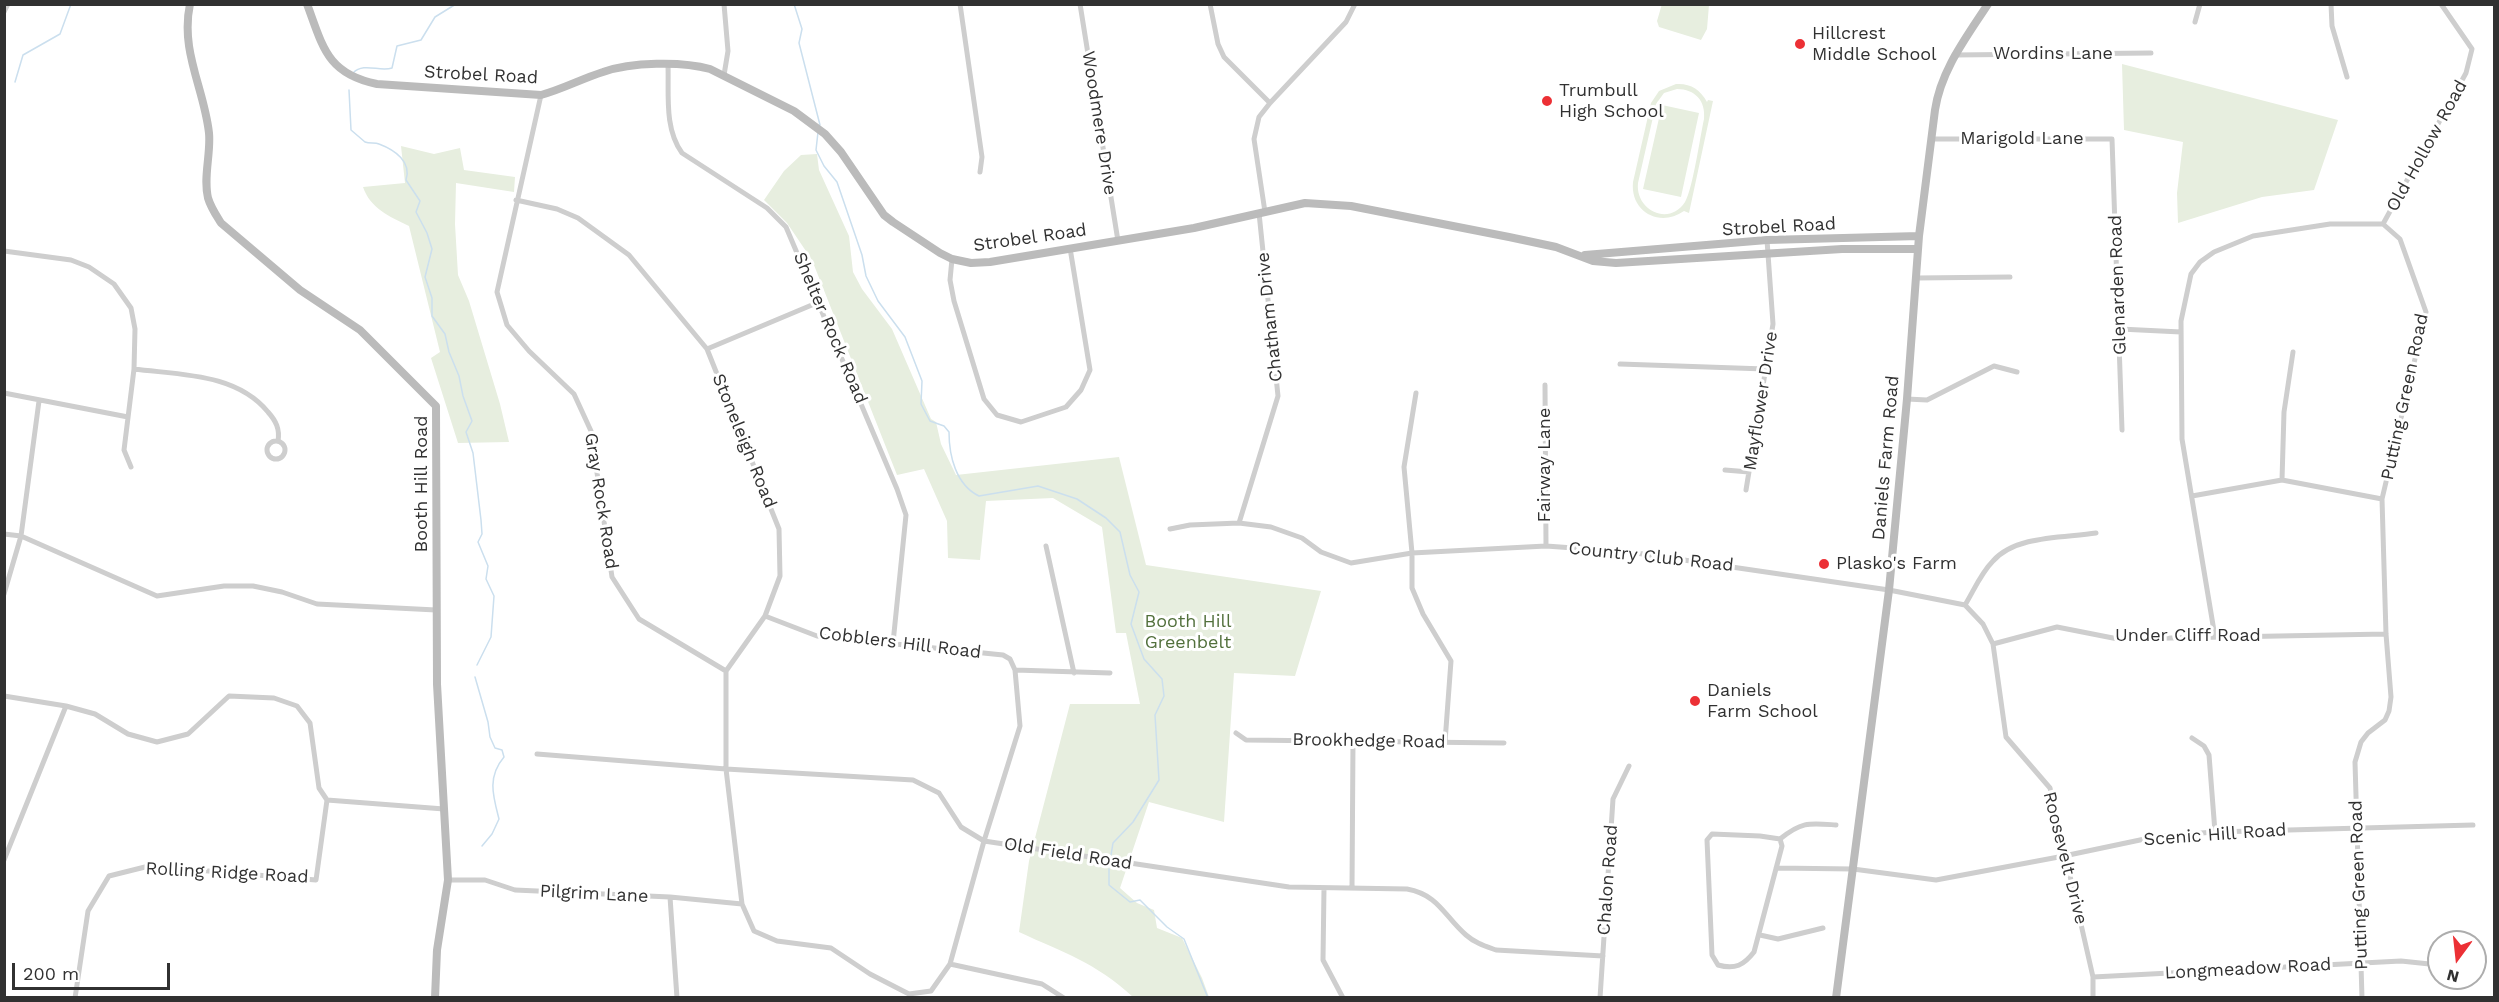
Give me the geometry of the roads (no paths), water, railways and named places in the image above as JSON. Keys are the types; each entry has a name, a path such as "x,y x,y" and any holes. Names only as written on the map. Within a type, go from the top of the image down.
{"street":[{"path":"4,12 8,4"},
{"name":"Booth Hill Road","path":"190,4 186,24 187,41 209,133 207,196 212,210 221,222 300,290 360,330 436,406 437,684 448,880 437,950 435,998"},
{"name":"Strobel Road","path":"307,4 326,56 346,73 361,81 377,84 541,95 563,89 605,71 668,64 697,65 724,75 794,111 825,134 842,152 884,215 940,253 952,259 971,263 990,262 1194,228 1305,203 1351,206 1509,237 1556,247 1593,261 1642,262 1768,252 1918,249"},
{"path":"724,4 728,51 724,75"},
{"path":"965,4 960,5 982,157 980,172"},
{"name":"Woodmere Drive","path":"1080,4 1118,241"},
{"path":"1210,4 1218,44 1224,57 1270,103"},
{"name":"Chatham Drive","path":"1239,523 1278,396 1254,139 1259,117 1346,22 1355,4"},
{"name":"Daniels Farm Road","path":"1836,998 1889,590 1907,399 1919,236 1937,97 1954,55 1988,4"},
{"path":"2195,22 2200,4"},
{"path":"2331,4 2332,26 2347,78"},
{"name":"Old Hollow Road","path":"2384,224 2466,73 2472,50 2441,4"},
{"name":"Wordins Lane","path":"1954,55 2151,53"},
{"name":"Shelter Rock Road","path":"668,64 670,128 674,142 682,153 766,208 786,227 897,489 906,515 892,643"},
{"name":"Gray Rock Road","path":"541,95 497,292 507,325 529,351 574,394 591,431 612,577 639,619 726,671"},
{"name":"Marigold Lane","path":"1932,139 2112,139"},
{"name":"Glenarden Road","path":"2112,139 2122,430"},
{"name":"Stoneleigh Road","path":"516,200 557,209 578,218 629,255 708,349 779,529 780,576 765,616 726,671"},
{"path":"2215,638 2182,439 2181,332 2184,303 2191,274 2200,262 2214,252 2253,236 2315,225 2384,224"},
{"name":"Putting Green Road","path":"2362,998 2356,826 2357,754 2361,742 2385,720 2389,711 2391,697 2386,634 2382,499 2426,312 2400,239 2384,224"},
{"name":"Strobel Road","path":"1582,256 1767,240 1919,236"},
{"name":"Mayflower Drive","path":"1746,490 1773,324 1767,240"},
{"path":"952,259 950,280 954,301 984,399 997,415 1021,422 1065,407 1082,390 1090,370 1070,248"},
{"path":"4,251 71,260 89,267 114,284 131,308 135,329 134,369 124,450 131,467"},
{"path":"1641,252 1642,262"},
{"path":"1917,278 2010,277"},
{"path":"708,349 819,302"},
{"path":"2120,329 2181,332"},
{"path":"2282,480 2284,412 2293,352"},
{"path":"1620,364 1765,369"},
{"path":"1907,399 1927,400 1994,366 2016,372"},
{"path":"134,369 212,379 240,388 258,401 275,421 279,433 278,441"},
{"name":"Fairway Lane","path":"1545,385 1546,546"},
{"path":"4,393 128,417"},
{"path":"1416,393 1404,467 1412,554 1412,588 1422,614 1451,661 1445,742"},
{"path":"4,594 21,536 39,401"},
{"path":"1725,470 1749,472"},
{"path":"2192,496 2282,480 2382,499"},
{"name":"Country Club Road","path":"1170,529 1190,525 1239,523 1271,527 1302,538 1321,552 1351,563 1412,554 1546,546 1629,552 1889,590"},
{"path":"1889,590 1965,605 1988,566 1995,558 2012,547 2030,542 2096,533"},
{"path":"4,534 21,536 157,596 224,586 253,586 282,592 317,604 436,610"},
{"path":"1046,546 1074,673"},
{"name":"Roosevelt Drive","path":"1965,605 1983,624 1993,644 2006,737 2050,788 2094,977 2093,998"},
{"name":"Cobblers Hill Road","path":"765,616 817,636 1003,655 1010,659 1015,670"},
{"name":"Under Cliff Road","path":"1993,644 2057,627 2118,639 2386,634"},
{"path":"726,671 726,769 742,903 754,932 777,941 831,948 870,974 909,994 931,991 950,964 984,841 1020,726 1015,670 1110,673"},
{"path":"4,696 66,706 95,714 128,734 157,742 188,734 229,696 274,698 297,706 310,723 319,788 327,800 444,809"},
{"path":"4,860 66,706"},
{"name":"Brookhedge Road","path":"1236,733 1246,740 1504,743"},
{"path":"2192,738 2204,746 2210,755 2215,832"},
{"path":"1352,888 1353,741"},
{"name":"Old Field Road","path":"537,754 726,769 914,780 939,793 962,827 984,841 1289,887 1422,891 1480,945 1496,950 1603,956"},
{"name":"Chalon Road","path":"1600,998 1613,799 1629,766"},
{"name":"Rolling Ridge Road","path":"75,998 88,911 109,876 149,866 316,880 327,800"},
{"path":"1780,839 1782,846 1754,952 1744,964 1728,968 1718,965 1712,955 1707,840 1712,834 1780,839 1804,823 1836,825"},
{"name":"Scenic Hill Road","path":"1776,868 1853,869 1936,879 2159,836 2356,826 2473,825"},
{"name":"Pilgrim Lane","path":"448,880 485,880 515,890 670,897 742,903"},
{"path":"1324,888 1323,960 1343,998"},
{"path":"670,897 677,998"},
{"path":"1760,935 1778,939 1823,928"},
{"name":"Longmeadow Road","path":"2094,977 2402,961 2427,964"},
{"path":"950,964 1042,984 1064,998"}],"waterway":[{"path":"15,82 23,55 60,34 71,4"},
{"path":"353,73 362,68 392,68 397,46 421,40 435,17 456,4"},
{"path":"794,4 802,29 799,43 820,125"},
{"path":"349,90 351,130 365,142 377,143 401,158 407,168 406,180 420,201 416,212 432,249 425,277 432,298 432,316 445,334 472,421 466,432 473,453 481,520 482,534 478,542 488,566 486,579 494,596 491,637 477,665"},
{"path":"818,132 816,150 824,166 837,182 862,255 866,276 878,301 905,337 922,381 921,404 930,421 944,426 949,432 952,460 965,485 979,496 1038,486 1077,499 1106,518 1120,532 1130,575 1139,592 1131,624 1144,659 1162,679 1164,696 1155,715 1159,780 1133,822 1113,843 1111,855"},
{"path":"475,677 490,737 495,748 502,750 504,757 493,779 493,795 499,819 492,834 482,846"},
{"path":"1109,869 1109,885 1130,902 1140,900 1167,927 1184,939 1208,998"}],"place":[{"name":"Hillcrest Middle School","path":"1800,44"},
{"name":"Trumbull High School","path":"1547,101"},
{"name":"Plasko's Farm","path":"1824,564"},
{"name":"Daniels Farm School","path":"1695,701"}],"park label":[{"name":"Booth Hill Greenbelt","path":"1188,632"}]}
